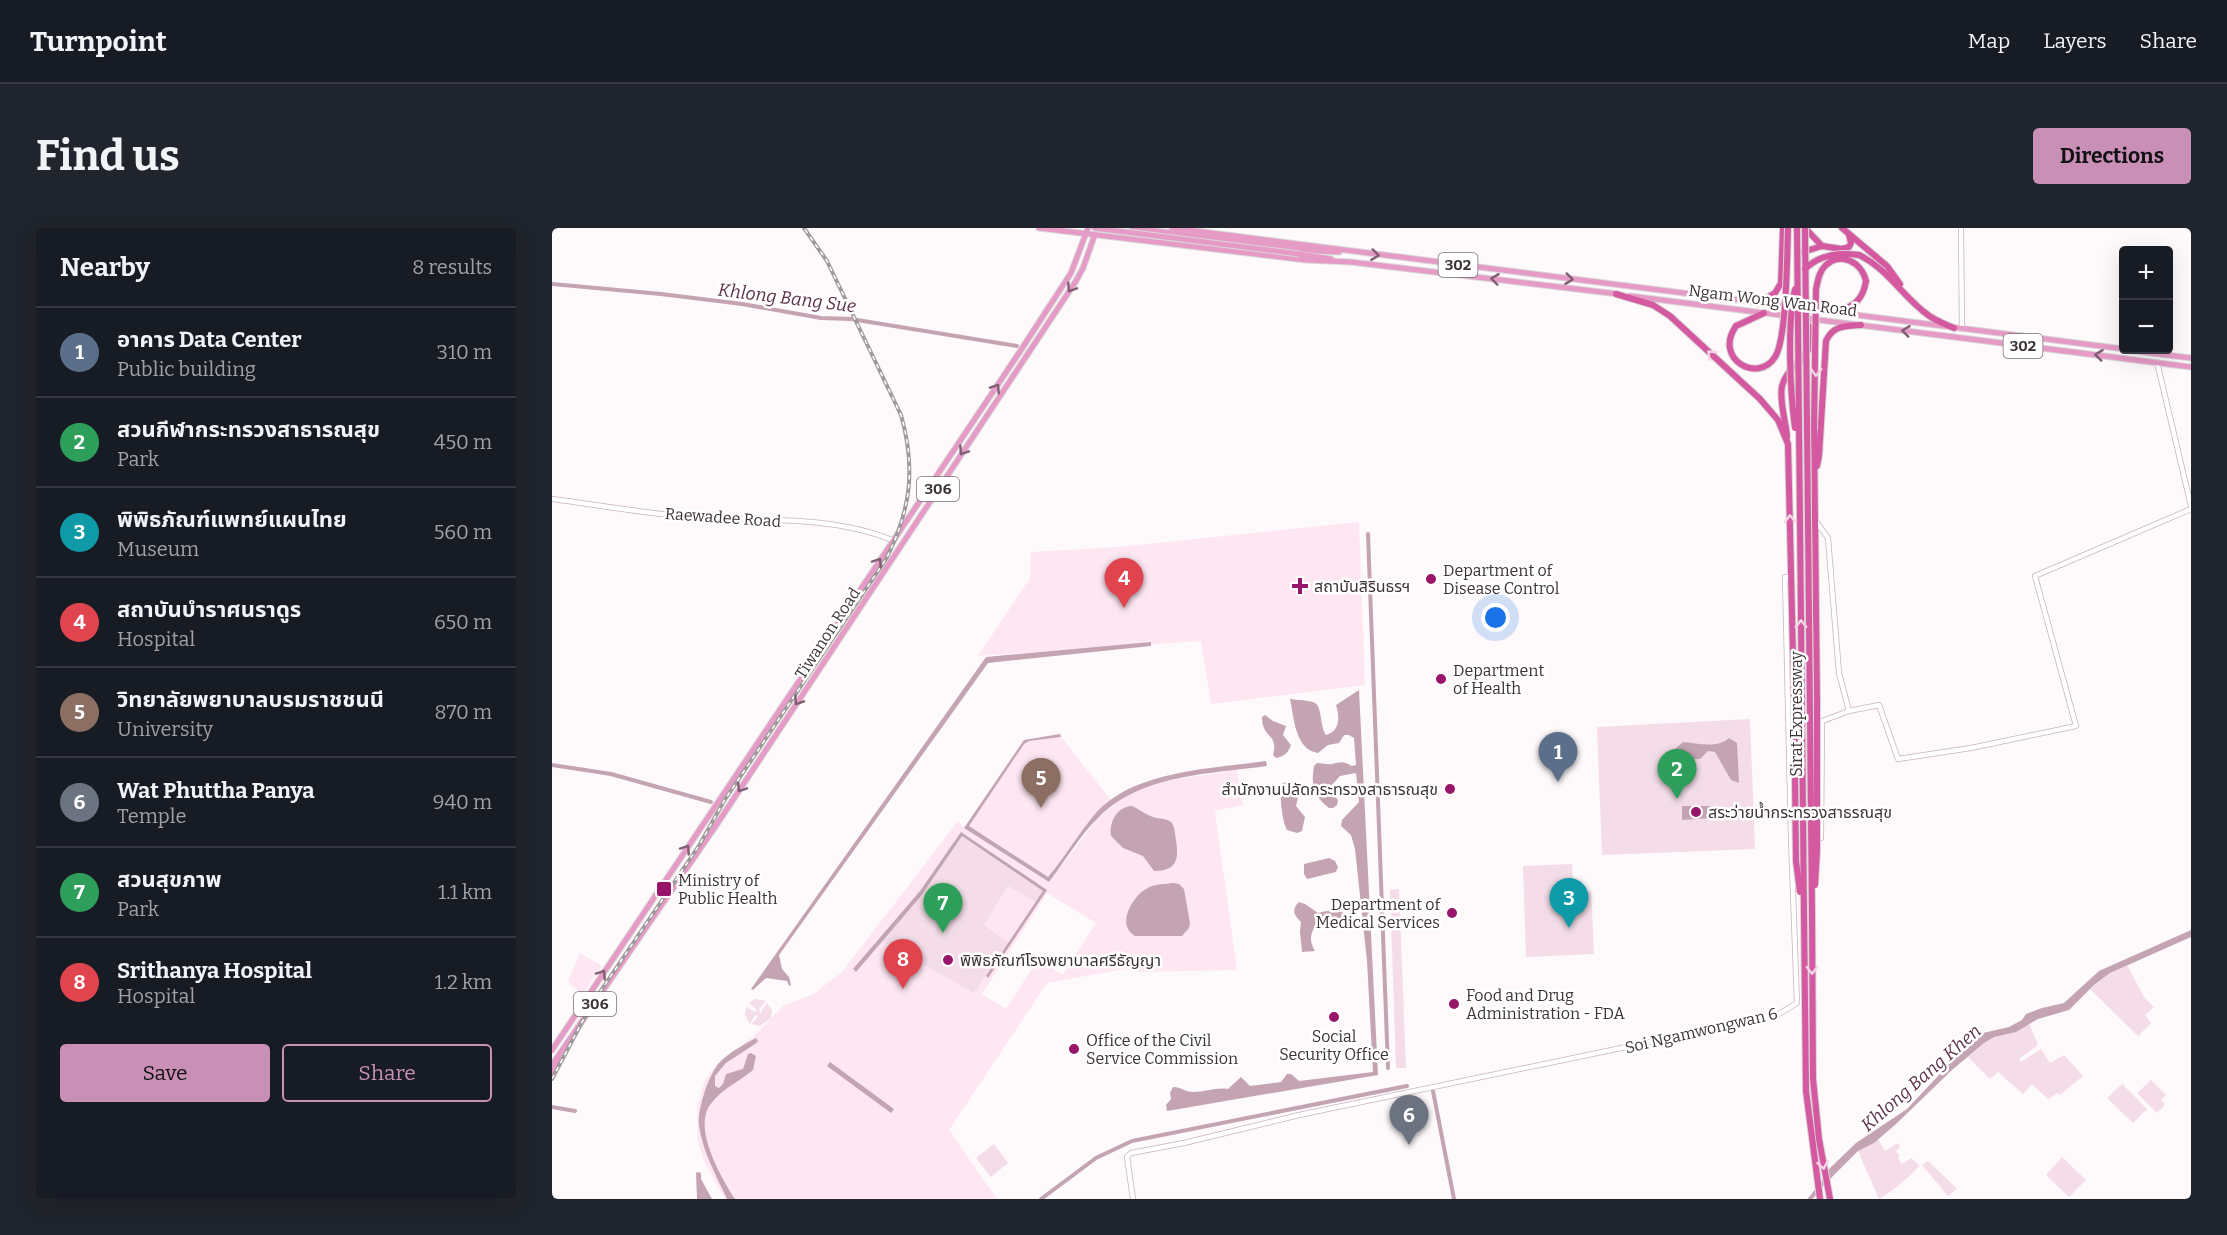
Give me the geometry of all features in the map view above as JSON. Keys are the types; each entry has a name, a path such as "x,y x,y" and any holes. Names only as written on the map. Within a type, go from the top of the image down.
{"highway":[{"path":"1758,303 1775,293 1780,283 1783,228"},
{"path":"1764,313 1736,326 1730,335 1728,346 1732,357 1740,364 1750,368 1761,368 1769,364 1779,345 1788,228"},
{"name":"Sirat Expressway","path":"1797,228 1806,1091 1820,1199"},
{"path":"1805,228 1822,246"},
{"name":"Sirat Expressway","path":"1805,228 1813,1079 1819,1139 1830,1199"},
{"path":"1842,228 1887,266 1915,303"},
{"path":"1800,254 1822,246 1842,249 1849,247 1851,237 1842,228"},
{"path":"1798,446 1792,384 1791,322 1795,290 1801,274 1814,262 1827,255 1843,252 1871,260 1933,318 1954,328"},
{"path":"1816,470 1813,455 1816,289 1818,277 1824,267 1839,259 1849,260 1864,271 1866,281 1864,292 1855,305 1837,312"},
{"path":"1616,294 1643,302 1670,316 1760,399 1778,420 1788,444"},
{"path":"1804,318 1810,328 1810,348 1807,355 1786,375 1781,398 1788,444 1796,861 1804,914"},
{"path":"1812,912 1817,858 1816,470 1819,456 1826,341 1829,335 1838,328 1861,325"},
{"path":"1793,646 1805,654 1813,650 1815,645"}],"main road":[{"name":"302","path":"1039,228 1092,230"},
{"path":"1108,228 1127,232 1136,239"},
{"path":"1132,228 1300,252"},
{"name":"Ngam Wong Wan Road","path":"1172,228 1336,248 1351,252"},
{"name":"Ngam Wong Wan Road","path":"1092,230 1136,239 1315,261 1351,262"},
{"path":"1092,230 1300,252"},
{"name":"Tiwanon Road","path":"552,1052 1019,353 1071,273 1092,230"},
{"name":"Tiwanon Road","path":"552,1065 773,739 1076,281 1083,268 1092,230"},
{"name":"Ngam Wong Wan Road","path":"1300,252 1351,252 2119,348"},
{"name":"Ngam Wong Wan Road","path":"1300,252 1351,262 2191,367"},
{"name":"Ngam Wong Wan Road","path":"2162,354 2191,358"},
{"path":"890,543 894,555"},
{"path":"764,733 773,739"},
{"path":"637,922 646,929"},
{"name":"Tiwanon Road","path":"552,1073 566,1046"}],"street":[{"path":"1961,228 1962,329"},
{"path":"1789,577 1791,838 1821,838 1821,725 1828,718 1879,705 1898,759 1971,748 2076,726 2035,576 2191,507 2157,362"},
{"name":"Raewadee Road","path":"552,499 671,515 830,525 877,534 890,543"},
{"path":"1815,520 1827,534 1839,673 1849,711"},
{"path":"1816,563 1822,560 1830,563"},
{"name":"Soi Ngamwongwan 6","path":"1133,1199 1127,1157 1131,1153 1214,1137 1299,1115 1722,1028 1781,1013 1797,1003 1791,838"}],"shaded area":[{"path":"1359,522 1365,685 1211,704 1201,641 978,656 1030,578 1031,552 1118,547"},
{"path":"1151,642 1151,646 988,663 779,955 782,969 789,977 791,985 789,986 787,981 766,978 753,990 751,989 986,657"},
{"path":"1359,690 1378,1075 1167,1111 1166,1105 1171,1099 1170,1093 1173,1087 1198,1092 1228,1089 1241,1077 1250,1086 1281,1082 1287,1074 1291,1074 1299,1081 1373,1072 1367,961 1355,849 1351,835 1341,826 1342,820 1359,802 1356,773 1340,776 1329,788 1338,800 1337,805 1333,808 1329,808 1319,799 1314,790 1313,779 1314,766 1317,763 1342,762 1352,766 1356,765 1354,738 1344,735 1339,743 1328,745 1318,753 1310,751 1304,746 1297,732 1290,699 1310,701 1317,705 1326,735 1334,730 1338,723 1336,705"},
{"path":"1265,715 1286,726 1283,735 1291,745 1287,752 1276,758 1273,755 1274,743 1263,724 1262,717"},
{"path":"1750,719 1755,849 1602,855 1597,727"},
{"path":"1060,734 1061,737 1029,741 1024,744 969,826 1048,877 1095,814 1111,799 1130,788 1174,774 1198,770 1266,761 1267,766 1178,778 1135,792 1116,803 1092,824 1049,882 964,828 1024,740"},
{"path":"1061,737 1111,800 1095,814 1048,877 968,826 1024,744 1029,741"},
{"path":"1729,738 1737,743 1739,783 1731,780 1715,752 1708,751 1700,759 1693,759 1688,768 1672,777 1668,772 1667,756 1683,742 1713,744"},
{"path":"1237,770 1243,805 1215,811 1237,970 1139,972 1130,968 1047,983 949,1130 997,1199 725,1199 704,1161 698,1142 697,1107 705,1080 718,1063 753,1037 783,1006 814,994 842,972 958,821 964,828 1049,882 1098,818 1125,796 1142,787 1165,781","holes":["1047,893 1096,923 1063,975 1038,959 1006,1009 982,994"]},
{"path":"1288,782 1299,793 1296,806 1305,817 1302,831 1297,833 1287,830 1282,814 1281,788 1282,783"},
{"path":"1132,806 1150,816 1171,822 1175,833 1177,853 1175,863 1168,869 1154,871 1143,856 1123,848 1111,836 1111,826 1115,816 1122,809"},
{"name":"สระว่ายน้ำกระทรวงสาธรณสุข","path":"1682,806 1710,806 1711,818 1682,820"},
{"path":"961,832 1047,890 988,978 986,976 1043,891 962,836 921,896 856,972 853,969 920,891"},
{"path":"962,836 1043,891 1036,902 1008,886 984,925 1008,942 974,993 882,941 921,896"},
{"path":"1329,858 1335,861 1338,867 1336,872 1307,879 1304,874 1304,864"},
{"path":"1572,864 1573,891 1591,891 1594,954 1526,957 1523,866"},
{"path":"1174,883 1184,889 1189,928 1182,936 1135,936 1129,931 1126,918 1131,904 1149,887"},
{"path":"1399,889 1406,1068 1396,1068 1390,890"},
{"path":"1299,902 1318,913 1342,912 1346,914 1350,924 1347,928 1323,930 1316,924 1311,938 1315,951 1302,952 1301,922 1294,912"},
{"path":"2191,930 2191,937 2110,973 2094,985 2069,1010 2038,1019 2016,1032 1994,1037 1984,1043 1874,1143 1858,1151 1829,1180 1828,1170 1856,1143 1907,1109 1953,1060 1983,1033 2009,1027 2022,1020 2026,1014 2064,1003 2099,971"},
{"path":"580,953 602,966 583,994 568,982"},
{"path":"2127,965 2144,997 2154,1007 2145,1015 2151,1023 2138,1036 2090,989 2110,973"},
{"path":"755,999 766,1001 759,1009 761,1015 767,1003 772,1010 771,1018 760,1026 752,1024 758,1016 755,1015 750,1024 745,1015 746,1007 755,1012 757,1010 749,1003"},
{"path":"2029,1023 2038,1045 2019,1059 2021,1062 2041,1049 2050,1063 2064,1055 2083,1076 2060,1095 2058,1093 2048,1099 2032,1084 2023,1094 1998,1072 1990,1079 1968,1057 1989,1040"},
{"path":"756,1038 758,1041 755,1044 726,1063 715,1076 715,1086 719,1088 723,1084 726,1074 743,1069 748,1054 751,1053 756,1056 753,1070 719,1094 710,1105 706,1115 705,1127 711,1153 735,1199 727,1199 704,1145 699,1126 700,1111 708,1082 717,1066 729,1054"},
{"path":"830,1062 894,1109 891,1113 827,1066"},
{"path":"2151,1080 2166,1095 2161,1100 2165,1105 2157,1113 2137,1093"},
{"path":"2122,1084 2147,1109 2133,1123 2107,1098"},
{"path":"1878,1139 1885,1151 1898,1143 1900,1147 1896,1151 1902,1164 1911,1158 1920,1166 1897,1187 1879,1199 1858,1151"},
{"path":"994,1144 1008,1163 991,1177 976,1158"},
{"path":"2062,1157 2086,1180 2069,1197 2046,1175"},
{"path":"1928,1161 1957,1189 1948,1196 1922,1165"},
{"path":"696,1173 701,1173 701,1179 712,1199 697,1199"}],"waterway":[{"name":"Khlong Bang Sue","path":"552,284 742,304 821,318 851,319 1017,346"},
{"path":"1368,534 1388,1068"},
{"path":"552,765 611,774 711,802"},
{"path":"1041,1199 1096,1158 1132,1141 1407,1086"},
{"path":"1433,1091 1454,1199"},
{"path":"552,1107 575,1111"},
{"name":"Khlong Bang Khen","path":"1810,1199 1827,1178"}],"railway":[{"path":"552,1079 600,992 700,844 724,801 886,559 901,523 906,506 909,471 906,434 901,415 827,261 804,228"}],"place":[{"name":"Department of Disease Control","path":"1431,579"},
{"name":"สถาบันสิรินธรฯ","path":"1300,586"},
{"name":"สถาบันบำราศนราดูร","path":"1124,608"},
{"name":"Department of Health","path":"1441,679"},
{"name":"อาคาร Data Center","path":"1558,782"},
{"name":"สำนักงานปลัดกระทรวงสาธารณสุข","path":"1450,789"},
{"name":"สวนกีฬากระทรวงสาธารณสุข","path":"1677,799"},
{"name":"วิทยาลัยพยาบาลบรมราชชนนี","path":"1041,808"},
{"name":"สระว่ายน้ำกระทรวงสาธรณสุข","path":"1696,812"},
{"name":"Ministry of Public Health","path":"664,889"},
{"name":"Department of Medical Services","path":"1452,913"},
{"name":"พิพิธภัณฑ์แพทย์แผนไทย","path":"1569,928"},
{"name":"สวนสุขภาพ","path":"943,933"},
{"name":"พิพิธภัณฑ์โรงพยาบาลศรีธัญญา","path":"948,960"},
{"name":"Srithanya Hospital","path":"903,989"},
{"name":"Food and Drug Administration - FDA","path":"1454,1004"},
{"name":"Social Security Office","path":"1334,1017"},
{"name":"Office of the Civil Service Commission","path":"1074,1049"},
{"name":"Wat Phuttha Panya","path":"1409,1145"}]}
